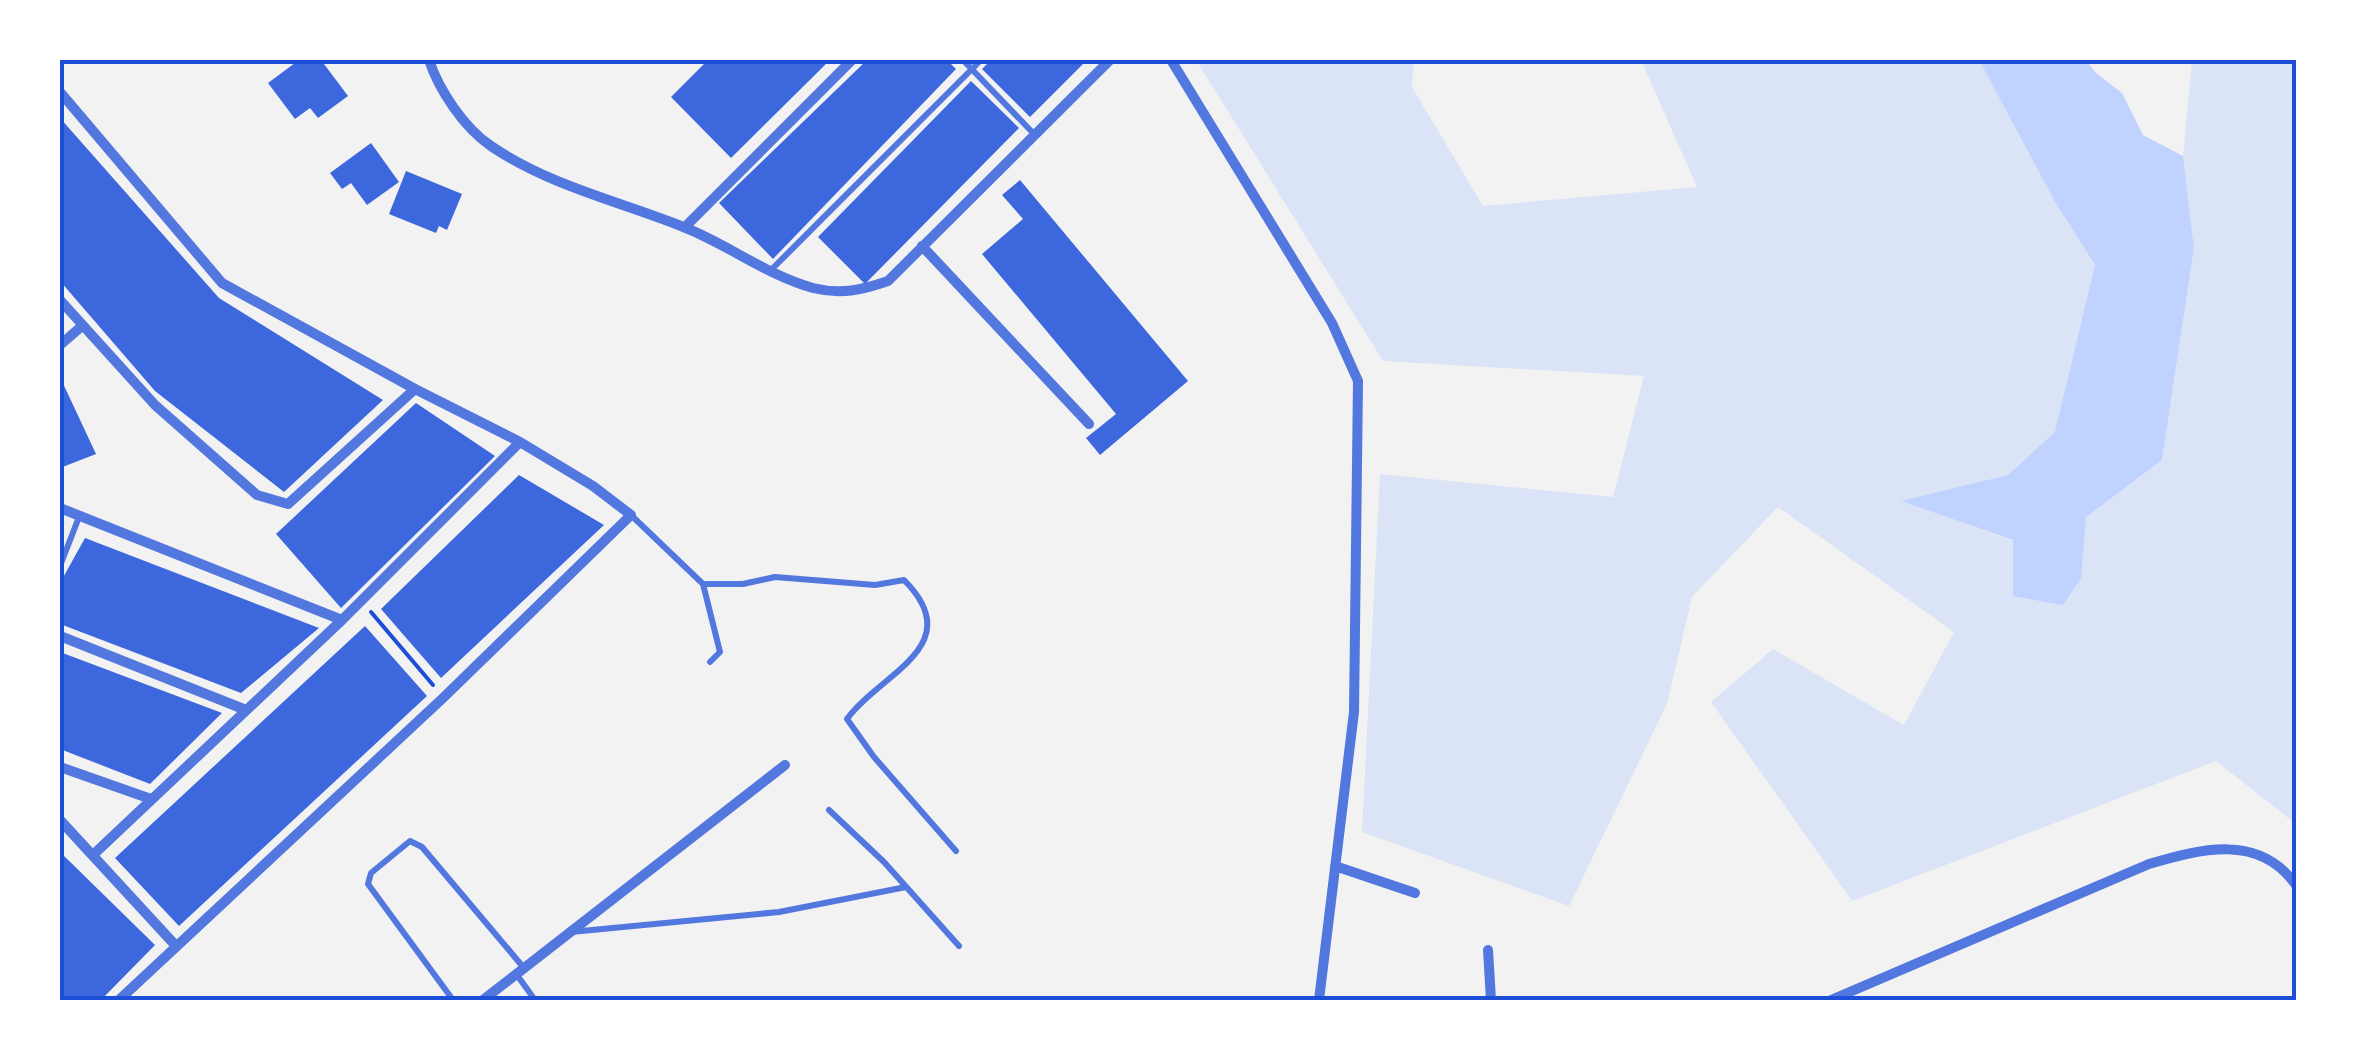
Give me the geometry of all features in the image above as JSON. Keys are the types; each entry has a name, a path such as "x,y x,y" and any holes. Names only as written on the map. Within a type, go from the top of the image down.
{"street":[{"path":"428,60 459,113 488,145 565,184 685,227 814,288 852,293 888,281 1110,60"},
{"path":"685,227 852,60"},
{"path":"1171,60 1332,323 1358,381 1354,712 1319,1000"},
{"path":"60,92 222,283 414,390 520,442 592,486 630,515 443,698 119,1000"},
{"path":"922,246 1088,424"},
{"path":"60,300 156,405 257,494 272,502 288,504 414,390"},
{"path":"60,344 82,326"},
{"path":"94,854 342,620 520,442"},
{"path":"60,508 342,620"},
{"path":"60,636 246,710"},
{"path":"484,1000 785,765"},
{"path":"60,767 151,799"},
{"path":"60,820 176,946"},
{"path":"1831,1000 2149,864 2199,849 2224,848 2264,856 2278,864 2296,885"},
{"path":"1335,866 1416,893"},
{"path":"1488,950 1491,1000"}],"lane":[{"path":"963,60 1034,134"},
{"path":"770,270 982,60"},
{"path":"630,515 703,584 720,652 710,662"},
{"path":"60,566 80,516"},
{"path":"703,584 742,584 775,576 875,585 904,580 919,596 928,626 916,654 892,679 860,702 847,720 874,758 956,851"},
{"path":"829,810 959,946"},
{"path":"453,1000 368,884 371,873 410,841 422,847 520,971 535,1000"},
{"path":"568,932 779,912 906,887"}],"path":[{"path":"362,600 443,698"}],"shaded area":[{"path":"1196,60 1414,60 1412,87 1483,206 1697,187 1641,60 1979,60 2055,202 2095,265 2056,432 2008,475 1904,501 2013,541 2081,578 2085,517 2162,460 2194,248 2183,156 2192,60 2296,60 2296,824 2216,761 1852,901 1711,702 1773,649 1904,725 1954,632 1778,507 1692,597 1667,704 1569,906 1362,832 1380,474 1613,497 1644,376 1383,361"}],"water":[{"path":"1979,60 2086,60 2122,93 2143,135 2183,156 2194,248 2162,460 2086,517 2081,578 2063,605 2013,596 2013,540 1901,501 2008,475 2055,432 2095,265 2055,202"}],"building":[{"path":"299,60 321,60 348,96 318,118 310,108 295,119 268,83"},
{"path":"708,60 830,60 731,158 671,97"},
{"path":"867,60 947,60 956,69 773,259 719,203"},
{"path":"991,60 1087,60 1030,117 982,69"},
{"path":"971,81 1019,128 865,284 818,237"},
{"path":"60,118 219,298 383,400 284,492 155,391 60,281"},
{"path":"371,143 399,182 367,205 351,183 342,189 330,173"},
{"path":"406,171 462,194 447,230 439,226 436,233 389,214"},
{"path":"1020,180 1188,381 1100,455 1086,438 1116,414 982,254 1023,219 1002,195"},
{"path":"60,377 96,454 60,468"},
{"path":"416,403 495,456 341,608 276,534"},
{"path":"519,475 604,525 441,678 381,609"},
{"path":"85,538 319,628 241,693 60,624 60,583"},
{"path":"365,626 427,696 179,926 115,858"},
{"path":"60,652 222,713 150,784 60,749"},
{"path":"60,852 155,945 101,1000 60,997"}]}
